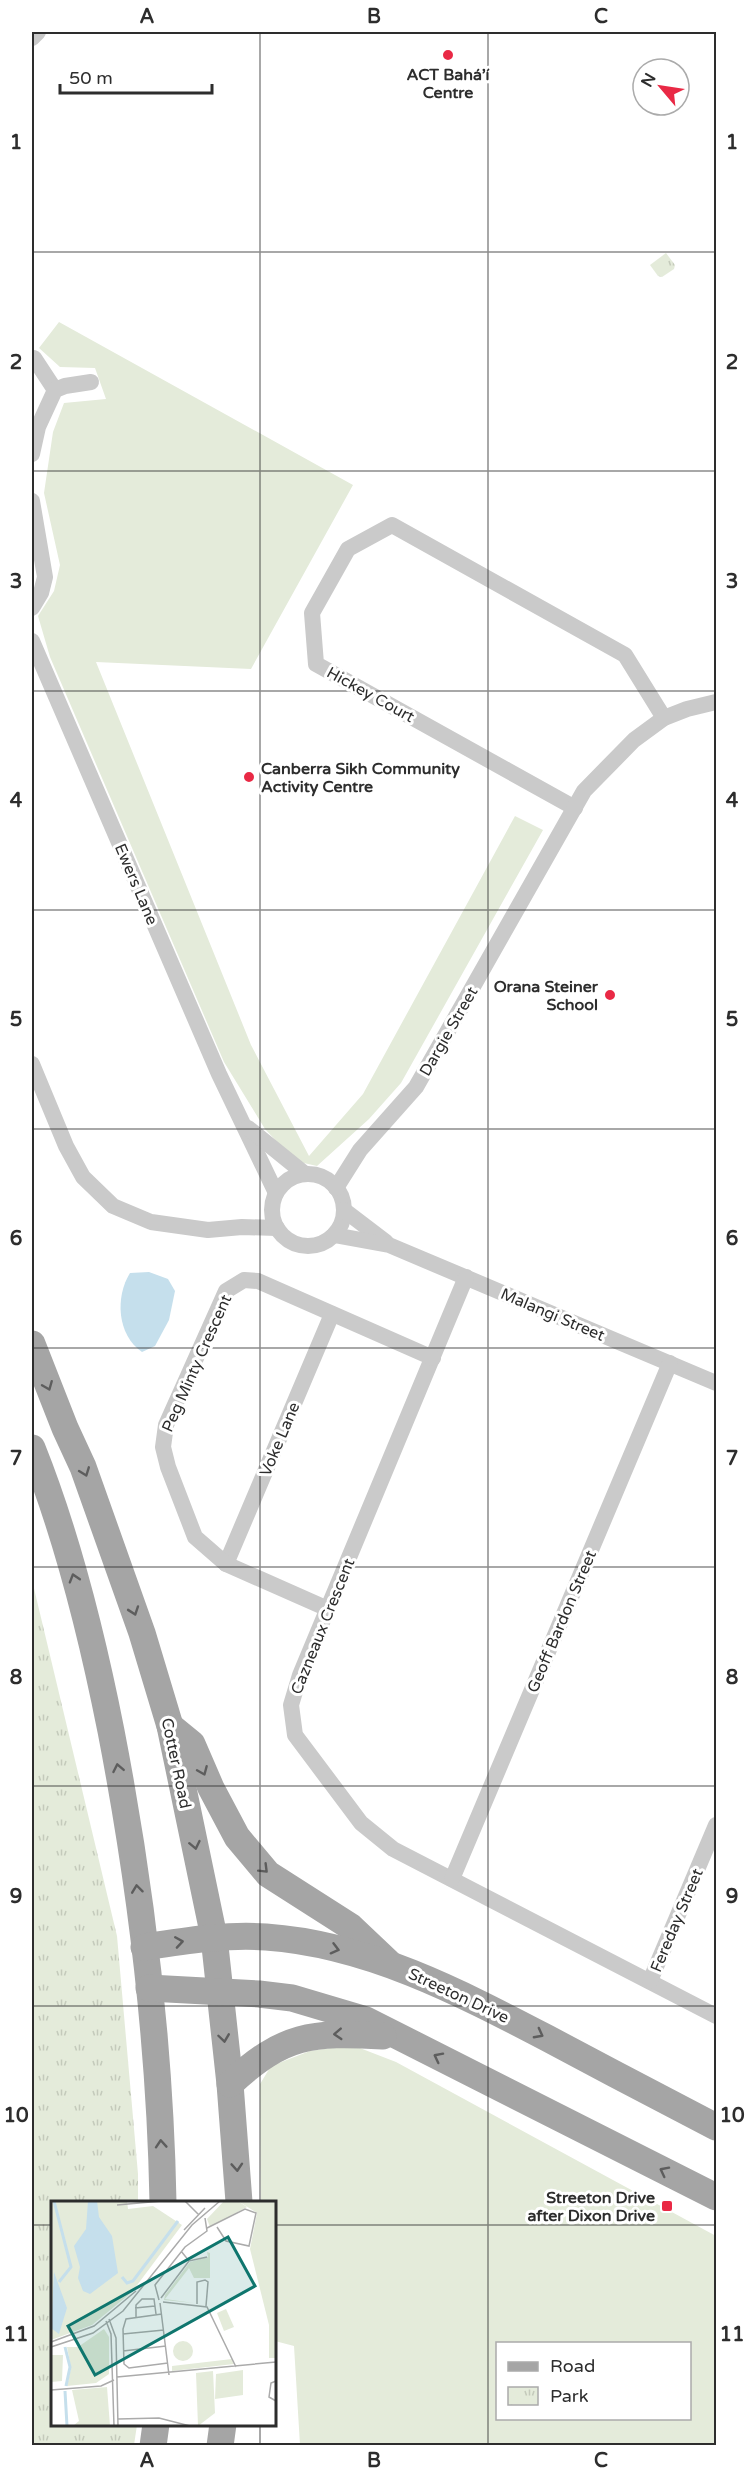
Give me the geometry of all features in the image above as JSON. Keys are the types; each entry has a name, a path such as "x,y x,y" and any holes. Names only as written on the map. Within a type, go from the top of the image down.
{"main road":[{"name":"Cotter Road","path":"32,1344 83,1467 142,1633 170,1726 214,1937 218,1991 230,2084 239,2201"},
{"path":"32,1448 45,1480 94,1644 129,1826 154,2042 163,2201"},
{"path":"170,1726 192,1744 211,1788 237,1837 268,1874 351,1927 391,1965"},
{"name":"Streeton Drive","path":"144,1947 214,1937 279,1938 322,1946 391,1965 462,1994 717,2127"},
{"path":"149,1988 218,1991 292,1998 366,2019 717,2197"},
{"path":"230,2084 256,2060 294,2041 315,2036 343,2034 396,2036"},
{"path":"153,2445 156,2426"},
{"path":"220,2445 223,2426"}],"street":[{"path":"32,38 38,32"},
{"path":"34,358 55,390"},
{"path":"32,454 38,426 55,390 91,382"},
{"path":"32,501 45,577 32,608"},
{"name":"Hickey Court","path":"575,808 316,664 312,613 348,549 392,525 625,655 664,718"},
{"name":"Ewers Lane","path":"32,641 214,1064 245,1125 274,1199"},
{"path":"575,808 584,791 634,740 664,718 687,709 717,702"},
{"name":"Dargie Street","path":"336,1188 360,1150 416,1087 575,808"},
{"path":"32,1064 66,1146 83,1177 108,1201 151,1222 208,1230 242,1227 277,1228"},
{"name":"Ewers Lane","path":"245,1125 313,1175"},
{"name":"Dargie Street","path":"313,1175 360,1150"},
{"path":"242,1227 274,1199 283,1184 294,1177 313,1175 336,1188 342,1198 343,1219 334,1235 325,1242 304,1246 293,1243 277,1228 272,1212 274,1199"},
{"name":"Malangi Street","path":"344,1210 389,1245"},
{"name":"Malangi Street","path":"334,1235 389,1245 717,1383"},
{"name":"Cazneaux Crescent","path":"466,1277 300,1675 291,1705 295,1735 361,1823 393,1849 717,2016"},
{"name":"Peg Minty Crescent","path":"328,1609 226,1564 195,1537 168,1467 163,1447 166,1425 226,1291 244,1280 258,1281 433,1358"},
{"name":"Voke Lane","path":"226,1564 332,1314"},
{"name":"Geoff Bardon Street","path":"452,1879 670,1363"},
{"name":"Fereday Street","path":"650,1981 717,1825"}],"green space":[{"path":"666,253 675,265 674,269 662,277 658,276 650,265"},
{"path":"59,322 353,485 251,669 96,662 251,1045 309,1156 363,1094 515,816 543,830 401,1083 369,1119 317,1166 295,1161 265,1129 224,1062 50,657 38,616 54,591 60,565 44,493 53,432 64,403 106,399 95,368 60,367 39,348"},
{"path":"32,1580 117,1936 138,2174 138,2201 51,2201 51,2426 137,2426 134,2445 32,2445"},
{"path":"352,2045 396,2062 716,2236 716,2445 300,2445 294,2346 276,2341 276,2201 261,2201 260,2084 271,2066 310,2051"}],"water":[{"path":"149,1272 168,1279 175,1291 169,1320 155,1346 142,1352 127,1336 123,1326 121,1304 122,1293 130,1273"}],"place":[{"name":"ACT Bahá’í Centre","path":"448,55"},
{"name":"Canberra Sikh Community Activity Centre","path":"249,777"},
{"name":"Orana Steiner School","path":"610,995"},
{"name":"Streeton Drive after Dixon Drive","path":"667,2206"}]}
